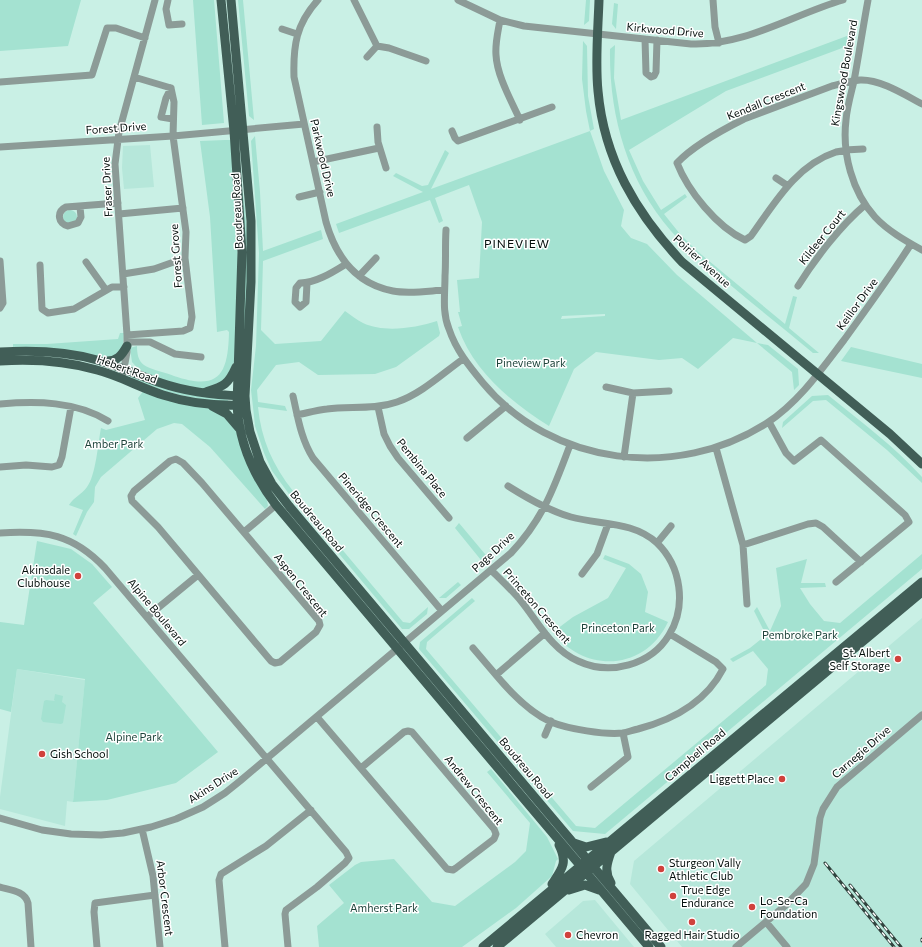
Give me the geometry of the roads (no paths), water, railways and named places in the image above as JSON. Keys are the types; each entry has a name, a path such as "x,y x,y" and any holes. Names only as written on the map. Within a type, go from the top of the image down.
{"main road":[{"name":"Boudreau Road","path":"221,0 251,221 251,282 239,428 252,466 261,484 276,505 573,842 661,947"},
{"name":"Boudreau Road","path":"231,0 238,130 242,252 238,363 241,400 252,442 260,462 272,484 401,646 552,834 649,947"},
{"name":"Poirier Avenue","path":"599,0 598,90 605,132 619,172 639,209 655,232 682,262 890,434 922,464"},
{"path":"96,360 116,360 121,356 127,341"},
{"name":"Hebert Road","path":"0,352 49,352 96,360 164,395 208,404 241,400"},
{"name":"Hebert Road","path":"0,361 45,361 64,363 97,370 123,373 162,384 241,400"},
{"path":"203,393 220,387 230,379 238,363"},
{"path":"208,404 225,413 239,428"},
{"name":"Campbell Road","path":"497,947 561,893 613,840 922,582"},
{"name":"Campbell Road","path":"591,863 611,852 922,592"},
{"path":"547,894 559,875 564,863 562,850 552,834"},
{"path":"573,842 590,847 613,840"},
{"path":"611,852 606,868 608,879 624,902"},
{"name":"Campbell Road","path":"483,947 547,894 583,870"},
{"path":"561,893 575,887 585,885 591,886 602,892"}],"street":[{"path":"168,0 166,9 168,25 182,24"},
{"name":"Parkwood Drive","path":"318,0 304,18 297,34 293,56 294,77 330,235 346,264 359,276 372,284 393,291 411,292 444,290"},
{"path":"354,0 377,46"},
{"path":"458,0 500,20 524,26 598,34"},
{"path":"713,0 715,27 719,43"},
{"name":"Kirkwood Drive","path":"598,34 707,45 736,40 843,0"},
{"name":"Kingswood Boulevard","path":"868,0 846,121 846,150 853,178 865,205 887,228 922,250"},
{"path":"154,4 166,9"},
{"name":"Fraser Drive","path":"123,373 127,341 115,164 118,139 154,4"},
{"path":"500,20 496,44 496,56 504,83 520,120"},
{"path":"0,82 92,75 107,28 116,28 145,38"},
{"path":"282,29 297,34"},
{"path":"645,39 646,73 651,77 654,76 656,72 657,40"},
{"path":"367,57 377,46"},
{"path":"377,46 389,48 426,61"},
{"path":"134,77 171,88 166,98 161,118 173,119"},
{"path":"854,81 862,80 882,85 922,104"},
{"name":"Kendall Crescent","path":"846,150 831,154 799,174 788,186 751,236 745,240 730,230 707,209 686,181 677,163 684,155 744,119 832,86 854,81"},
{"name":"Forest Grove","path":"127,341 183,331 190,328 192,318 185,258 186,232 173,136 174,102 171,88"},
{"path":"452,131 458,141 520,120 552,107"},
{"name":"Forest Drive","path":"0,147 173,136 304,124"},
{"path":"377,126 379,148 386,168"},
{"path":"313,162 379,148"},
{"path":"846,150 863,149"},
{"path":"776,178 788,186"},
{"path":"299,197 320,192"},
{"path":"80,207 118,203"},
{"name":"Kildeer Court","path":"798,286 850,218 865,205"},
{"path":"119,214 183,208"},
{"name":"Keillor Drive","path":"446,230 444,311 448,328 463,359 488,390 506,406 538,430 570,445 624,457 651,458 671,457 716,448 731,442 769,422 788,406 818,374 882,288 912,244"},
{"path":"123,274 154,269 185,258"},
{"path":"359,276 376,258"},
{"path":"0,262 3,303 0,308"},
{"path":"86,262 106,290"},
{"path":"40,264 42,309 48,313 74,309 112,287 124,286"},
{"path":"307,283 315,281 346,264"},
{"path":"127,341 150,342 175,354 201,357"},
{"path":"297,415 327,408 378,407 395,403 407,398 463,359"},
{"path":"606,387 633,393 669,391"},
{"path":"624,457 633,393"},
{"name":"Pineridge Crescent","path":"292,396 303,439 313,458 442,611"},
{"path":"0,404 38,402 71,407 96,414 108,422"},
{"path":"467,438 506,406"},
{"path":"0,467 26,465 52,467 59,465 62,460 71,407"},
{"name":"Pembina Place","path":"378,407 384,434 390,446 398,458 449,518"},
{"path":"769,422 786,453 794,461 821,440 905,515 909,522 836,582"},
{"name":"Page Drive","path":"401,646 491,570 526,536 546,506 560,476 570,445"},
{"path":"716,448 743,545 747,604"},
{"name":"Aspen Crescent","path":"178,460 198,478 319,621 320,625 316,632 282,661 277,663 273,662 198,575 155,524 134,503 131,496 134,491 170,461 178,460"},
{"name":"Princeton Crescent","path":"491,570 519,599 560,650 572,658 586,664 609,668 624,666 644,658 661,645 670,634 678,611 680,592 677,575 666,554 657,543 636,530 623,526 570,516 546,506 508,486"},
{"path":"244,532 276,505"},
{"path":"743,545 808,524 816,523 823,527 861,562"},
{"path":"582,574 597,554 608,524"},
{"path":"657,543 671,526"},
{"name":"Alpine Boulevard","path":"0,533 27,531 57,536 76,544 89,552 100,562 346,852 349,858 345,863 317,887 286,910 285,914 288,947"},
{"path":"148,618 198,575"},
{"path":"496,675 545,633"},
{"path":"473,648 514,695 527,706 550,721 587,731 623,733 652,725 683,711 702,695 719,676 723,669 716,662 670,634"},
{"name":"Akins Drive","path":"0,818 42,830 81,835 114,834 142,829 176,819 203,807 225,793 268,759 401,646"},
{"name":"Carnegie Drive","path":"736,947 793,898 806,884 814,864 820,818 831,794 844,780 922,715"},
{"name":"Andrew Crescent","path":"317,717 447,869 451,870 456,868 494,839 496,834 494,829 412,732 404,732 361,768"},
{"path":"545,735 550,721"},
{"path":"591,787 628,757 623,733"},
{"path":"225,947 219,880 220,874 266,846 311,810"},
{"name":"Arbor Crescent","path":"142,829 152,871 160,947"},
{"path":"0,887 22,894 26,897 28,903 31,947"},
{"path":"97,947 94,912 95,903 155,896"},
{"path":"766,922 787,947"}],"railway":[{"path":"825,863 894,947"},
{"path":"850,885 901,947"}],"place":[{"name":"Akinsdale Clubhouse","path":"78,576"},
{"name":"St. Albert Self Storage","path":"898,659"},
{"name":"Gish School","path":"42,754"},
{"name":"Liggett Place","path":"782,779"},
{"name":"Sturgeon Vally Athletic Club","path":"661,869"},
{"name":"True Edge Endurance","path":"673,896"},
{"name":"Lo-Se-Ca Foundation","path":"752,907"},
{"name":"Ragged Hair Studio","path":"692,922"},
{"name":"Chevron","path":"568,935"}],"district":[{"name":"PINEVIEW","path":"517,244"}],"park label":[{"name":"Pineview Park","path":"531,363"},
{"name":"Amber Park","path":"114,444"},
{"name":"Princeton Park","path":"618,628"},
{"name":"Pembroke Park","path":"800,635"},
{"name":"Alpine Park","path":"134,737"},
{"name":"Amherst Park","path":"384,908"}]}
